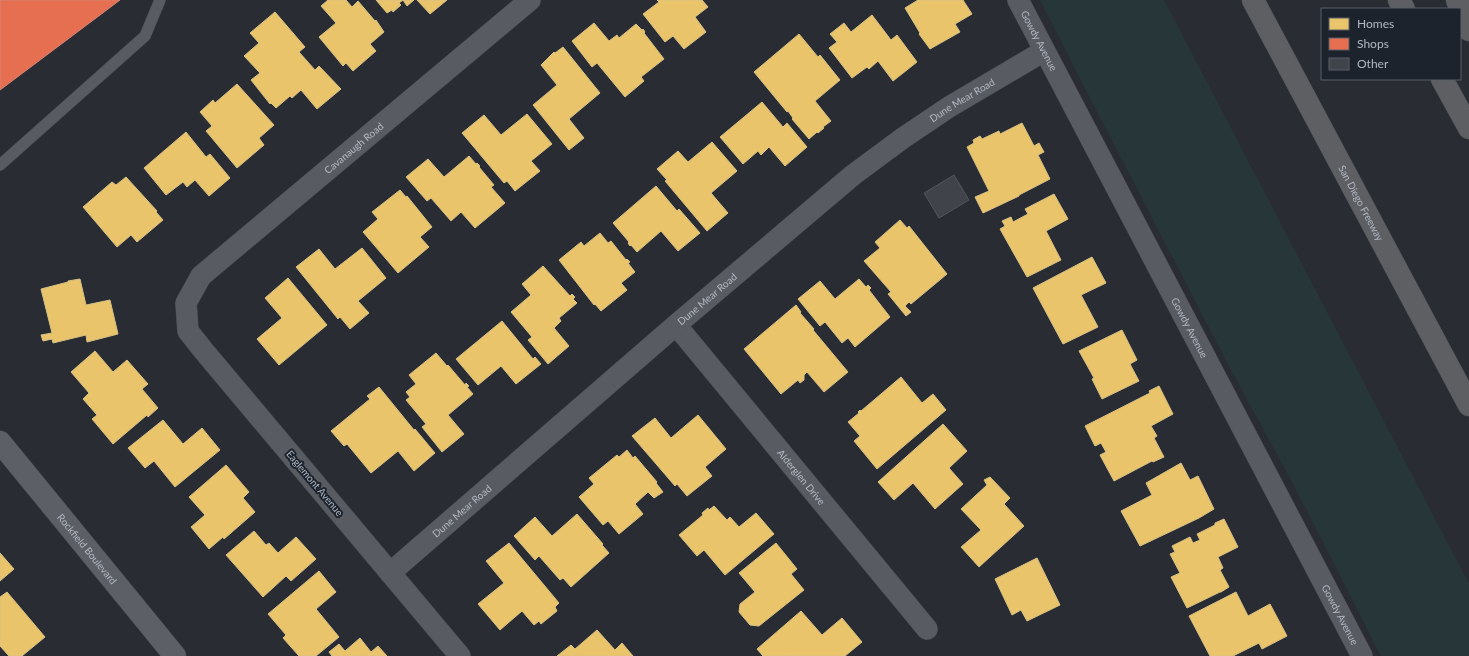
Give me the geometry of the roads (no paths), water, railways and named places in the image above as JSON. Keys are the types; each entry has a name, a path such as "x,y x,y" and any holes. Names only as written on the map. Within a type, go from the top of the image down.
{"highway":[{"name":"San Diego Freeway","path":"1253,0 1469,405"},
{"path":"1461,10 1469,30"},
{"path":"1443,80 1469,128"}],"main road":[{"name":"Rockfield Boulevard","path":"0,442 175,656"}],"street":[{"name":"Cavanaugh Road","path":"186,303 201,276 530,0"},
{"name":"Gowdy Avenue","path":"1018,0 1362,656"},
{"name":"Dune Mear Road","path":"390,573 676,325 877,156 949,107 1044,51"},
{"name":"Eaglemont Avenue","path":"186,303 188,331 460,656"},
{"name":"Alderglen Drive","path":"676,325 927,629"}],"lane":[{"path":"0,166 146,36 160,0"}]}
